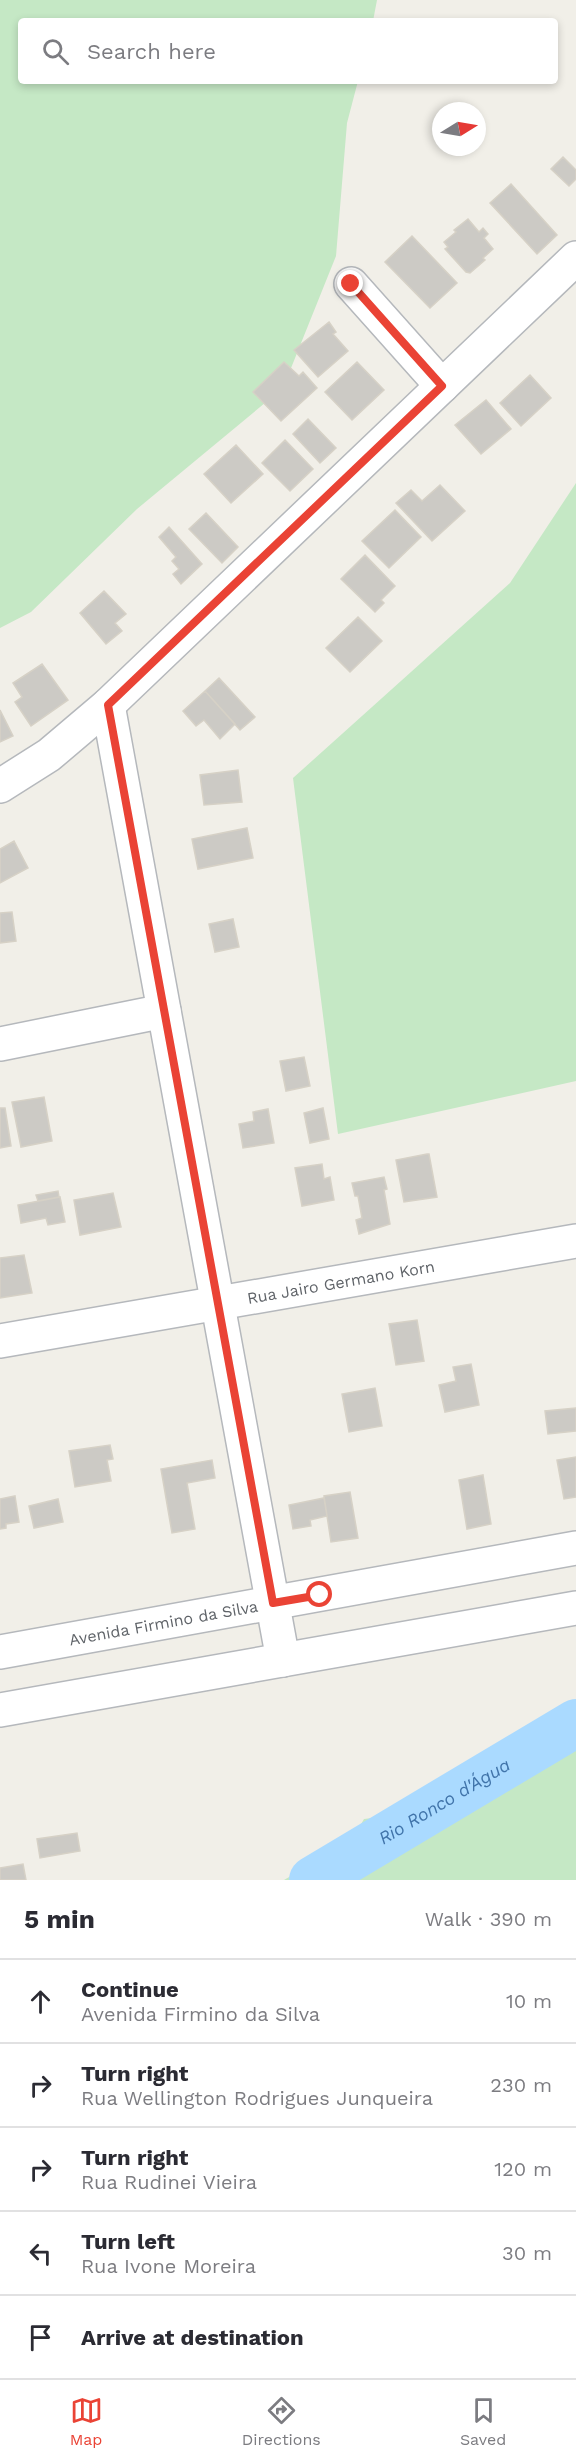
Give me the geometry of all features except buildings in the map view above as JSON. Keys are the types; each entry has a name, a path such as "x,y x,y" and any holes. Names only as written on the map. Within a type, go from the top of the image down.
{"street":[{"path":"0,786 49,755 108,705 576,258"},
{"path":"351,284 442,386"},
{"path":"108,705 284,1660"},
{"path":"0,1044 164,1011"},
{"name":"Rua Jairo Germano Korn","path":"0,1341 576,1241"},
{"name":"Avenida Firmino da Silva","path":"0,1652 576,1548"},
{"path":"0,1710 576,1608"}],"green space":[{"path":"0,0 377,0 374,18 18,18 18,84 357,84 347,123 336,256 283,388 137,509 31,612 0,628"},
{"path":"576,483 576,1081 338,1134 293,778 510,583"},
{"path":"576,1705 576,1880 284,1880 296,1873 333,1873 364,1819 413,1813 485,1754"}],"waterway":[{"name":"Rio Ronco d'Água","path":"313,1880 576,1723"}],"route":[{"path":"320,1595 273,1603 108,705 442,386 351,284"}]}
